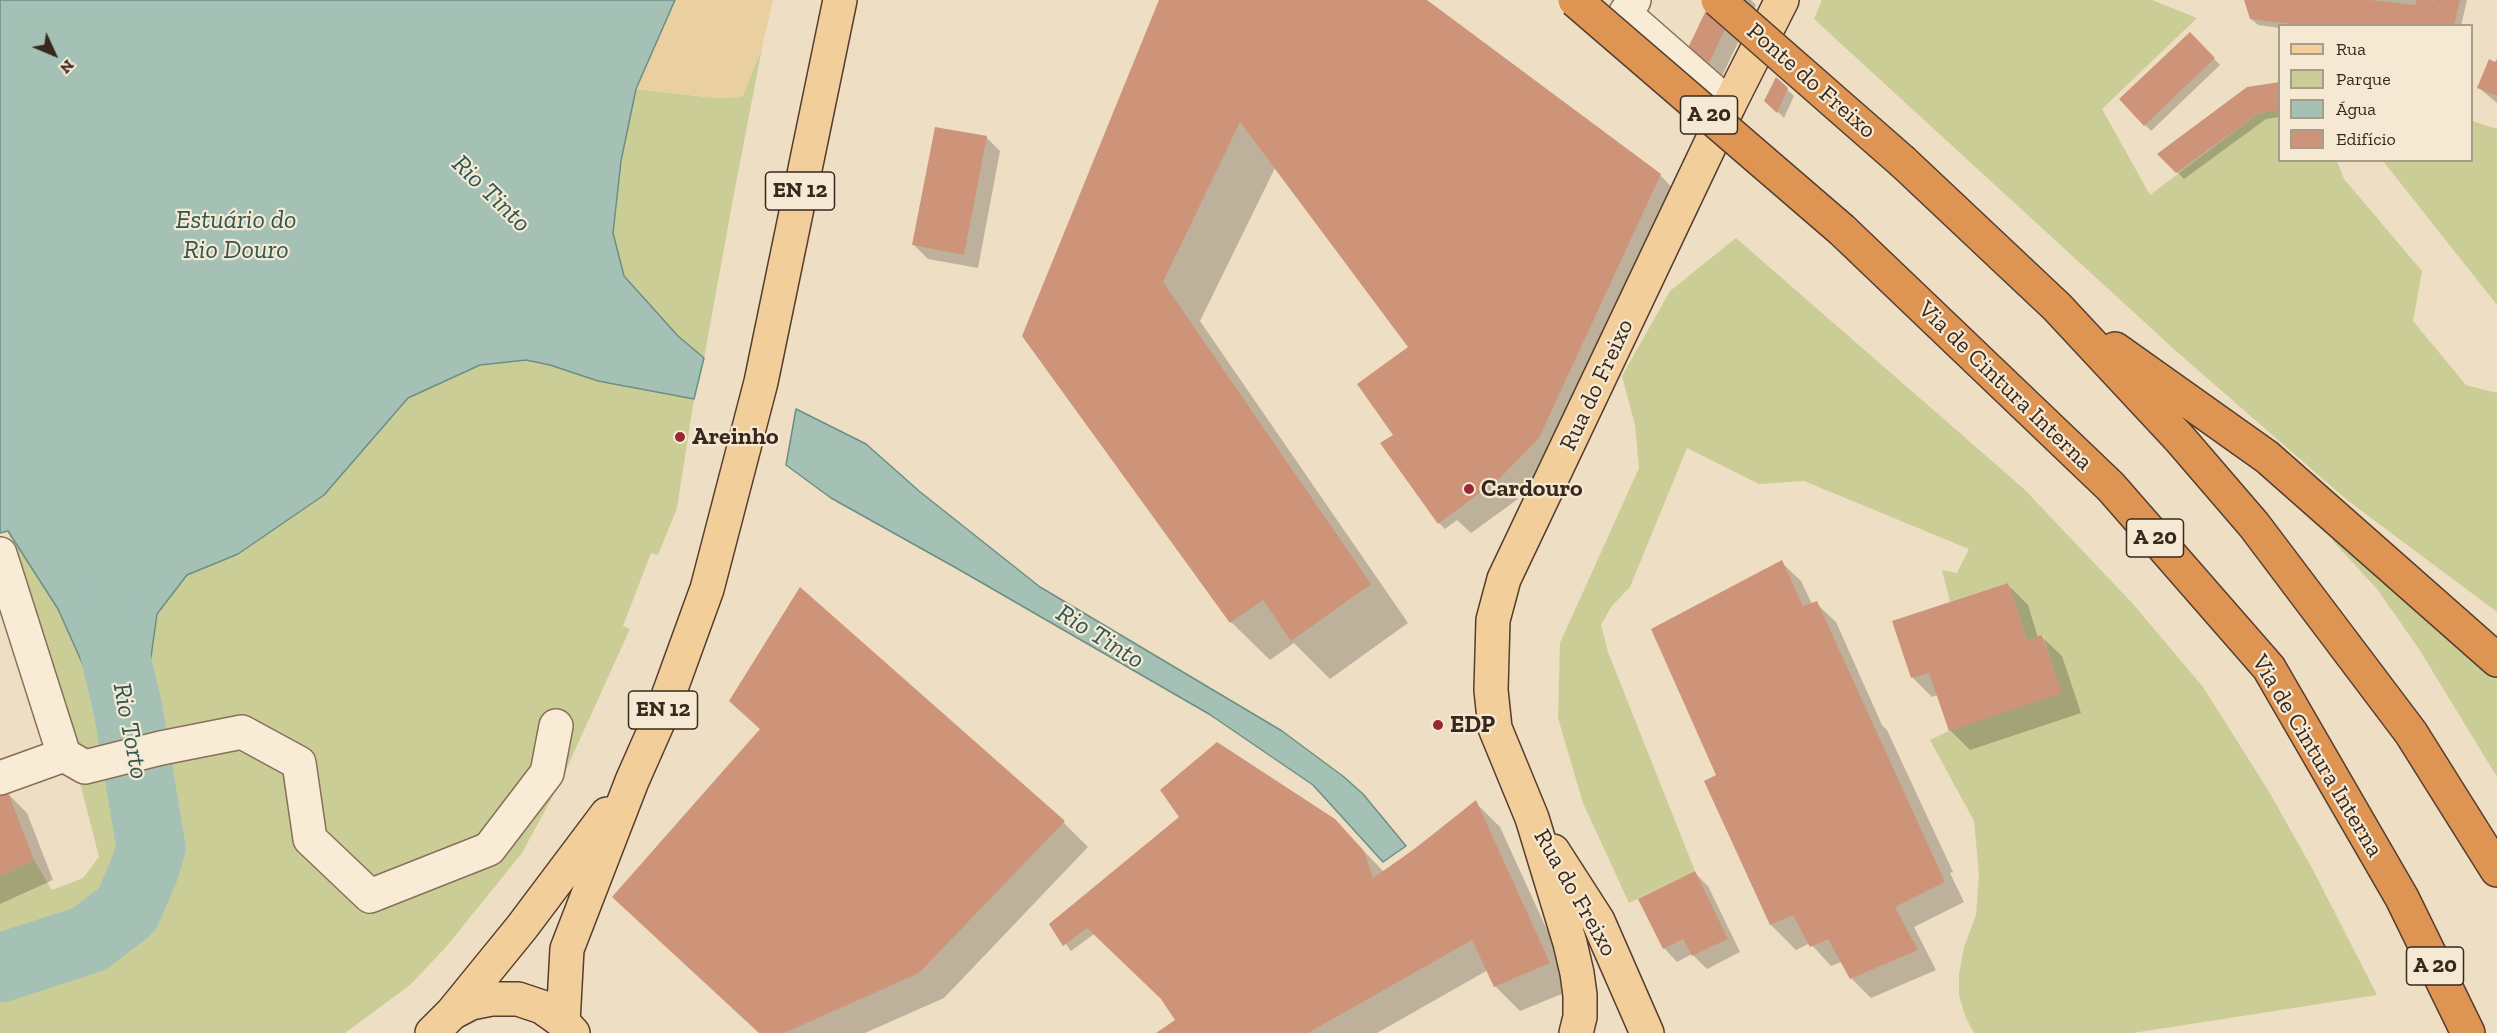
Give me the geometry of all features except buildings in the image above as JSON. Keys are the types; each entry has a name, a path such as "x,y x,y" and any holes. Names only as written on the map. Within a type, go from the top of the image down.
{"highway":[{"name":"Via de Cintura Interna","path":"1575,0 1842,230 2111,487 2269,668 2402,898 2468,1033"},
{"name":"Ponte do Freixo","path":"1718,0 1903,162 2057,307"},
{"path":"2057,307 2267,457 2497,660"},
{"path":"2057,307 2180,439 2254,525 2411,733 2497,870"}],"main road":[{"name":"EN 12","path":"632,781 662,713 707,589 761,382 840,0"},
{"name":"Rua do Freixo","path":"1576,1033 1580,1017 1577,973 1532,818 1495,728 1491,690 1491,648 1498,601 1504,579 1729,105 1782,0"},
{"path":"442,1023 522,927 632,781"},
{"path":"568,1027 567,949 632,781"},
{"name":"Rua do Freixo","path":"1532,818 1598,921 1647,1033"},
{"path":"442,1023 471,1003 491,999 518,999 542,1007 568,1027"}],"lane":[{"path":"1623,5 1729,105"},
{"path":"0,554 75,761"},
{"path":"0,778 75,761 161,748 242,732 299,763 310,839 370,896 489,849 547,773 556,726"}],"green space":[{"path":"1822,0 2152,0 2197,18 2102,109 2150,195 2259,113 2278,110 2278,162 2337,162 2344,179 2422,271 2413,321 2466,385 2497,393 2497,612 2347,500 2176,351 1814,19"},
{"path":"762,48 704,358 678,336 624,275 613,233 621,161 636,89 716,98 742,97"},
{"path":"2473,121 2497,129 2497,305 2384,162 2473,162"},
{"path":"1736,238 2024,489 2133,604 2203,687 2268,790 2313,870 2377,995 2133,1033 1974,1033 1959,996 1959,974 1964,947 1976,915 1979,875 1974,821 1930,740 1949,731 2061,693 2043,635 2027,640 2008,583 1950,602 1942,570 1957,573 1969,549 1804,481 1759,484 1687,448 1630,587 1611,607 1601,625 1608,652 1695,871 1629,903 1583,803 1558,718 1560,643 1639,468 1635,425 1622,376 1670,291"},
{"path":"526,360 550,365 598,381 694,399 677,508 658,555 651,553 623,626 630,629 560,783 522,853 446,947 410,985 345,1033 0,1033 0,876 34,860 52,890 83,878 99,857 62,712 8,531 58,609 105,713 144,707 157,614 187,575 238,554 324,495 408,398 480,365"},
{"path":"2338,533 2497,672 2497,777 2419,649 2377,589 2332,540"}],"sand":[{"path":"675,0 773,0 762,48 742,97 716,98 636,89"}],"water":[{"name":"Estuário do Rio Douro","path":"0,0 675,0 636,89 621,161 613,233 624,276 678,336 704,358 694,399 598,381 550,365 526,360 480,365 408,398 324,495 238,554 187,575 157,614 144,707 105,714 58,609 8,531 0,533"},
{"name":"Rio Tinto","path":"796,409 866,444 919,491 1040,587 1282,731 1363,794 1406,846 1383,862 1313,785 1209,714 831,498 786,465"}],"waterway":[{"name":"Rio Torto","path":"0,968 89,939 127,910 145,868 151,847 128,709 106,616"}],"place":[{"name":"Areinho","path":"680,437"},
{"name":"Cardouro","path":"1469,489"},
{"name":"EDP","path":"1438,725"}]}
